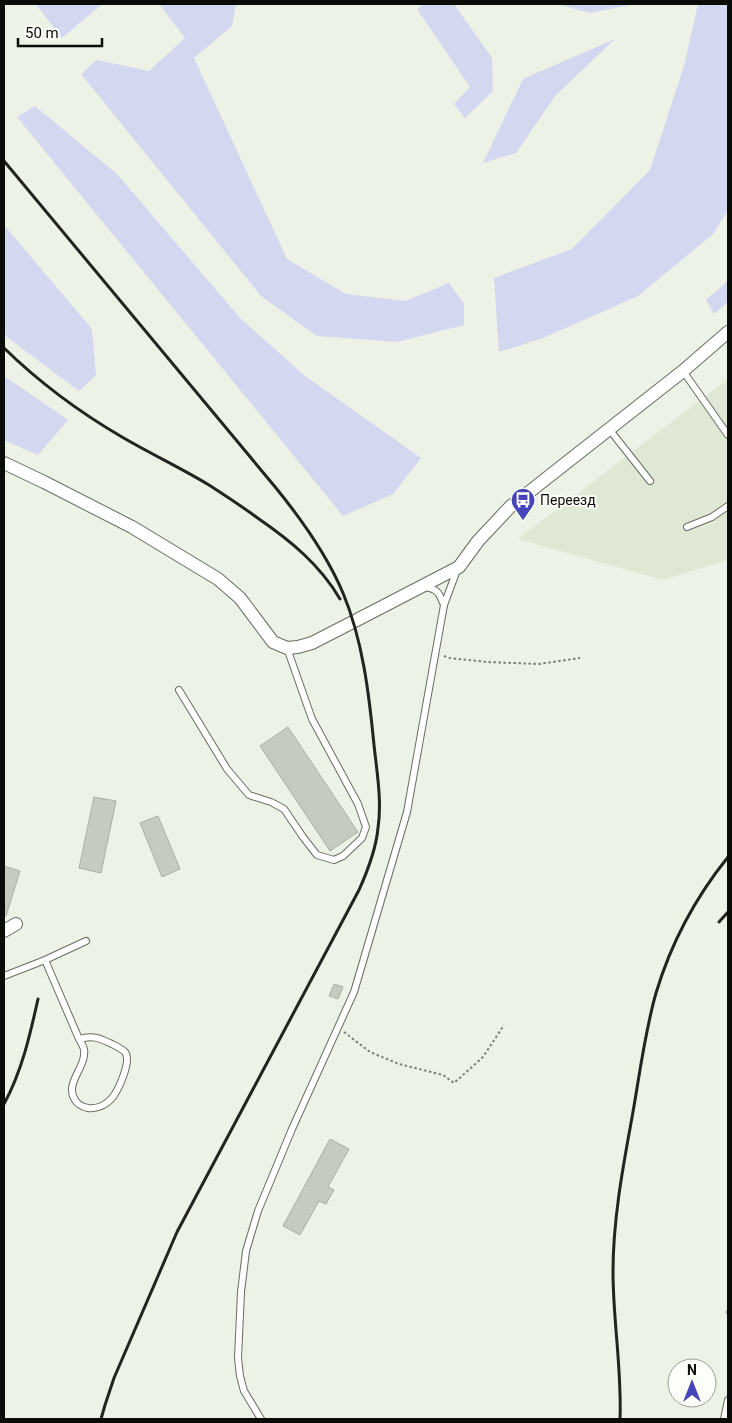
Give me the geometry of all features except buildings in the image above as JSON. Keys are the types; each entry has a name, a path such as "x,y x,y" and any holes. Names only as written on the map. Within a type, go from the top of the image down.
{"street":[{"path":"4,463 132,527 218,579 240,598 273,642 287,648 298,647 312,642 459,566 478,541 510,507 728,332"},
{"path":"4,931 16,924"}],"lane":[{"path":"683,370 728,435"},
{"path":"609,429 650,481"},
{"path":"687,527 712,517 728,506"},
{"path":"261,1419 244,1391 238,1358 246,1251 258,1211 284,1147 354,992 408,812 444,605 459,566"},
{"path":"420,587 434,588 440,594 444,605"},
{"path":"179,690 227,769 249,794 271,802 284,810 317,855 334,860 343,856 362,838 366,826 358,804 312,719 287,648"},
{"path":"4,976 45,960 86,940"},
{"path":"45,960 79,1039 84,1049 84,1055 73,1082 72,1093 74,1100 89,1108 103,1106 113,1098 117,1091 127,1066 127,1058 125,1053 107,1041 94,1036 79,1039"},
{"path":"724,1419 728,1400"}],"path":[{"path":"436,653 450,658 487,662 539,664 580,658"},
{"path":"338,1028 370,1052 399,1064 443,1075 454,1083 483,1057 504,1025"}],"shaded area":[{"path":"36,4 102,4 62,38"},
{"path":"159,4 236,4 232,26 194,58 287,259 346,294 405,301 449,283 464,304 464,325 397,342 317,336 261,296 81,74 97,60 149,71 185,38"},
{"path":"423,4 454,4 492,58 493,91 465,118 454,104 470,87 417,9"},
{"path":"557,4 635,4 590,13"},
{"path":"698,4 728,4 728,210 713,234 638,296 543,338 499,352 494,278 572,249 650,170 684,66"},
{"path":"615,39 555,96 516,153 483,163 523,79"},
{"path":"35,106 118,175 240,318 305,376 421,458 393,494 343,516 17,117"},
{"path":"4,225 92,329 96,375 79,391 4,333"},
{"path":"728,281 728,302 714,314 706,300"},
{"path":"4,376 68,420 38,455 4,440"},
{"path":"728,379 728,560 663,580 518,539"}],"railway":[{"path":"4,161 276,488 322,552 337,579 356,630 370,706 379,787 377,836 371,860 359,890 177,1232 114,1378 101,1419"},
{"path":"4,348 46,385 90,417 209,485 271,527 304,554 323,575 340,599"},
{"path":"620,1419 620,1382 613,1290 616,1216 645,1041 656,993 669,956 695,905 728,857"},
{"path":"719,922 728,912"},
{"path":"4,1104 21,1066 38,999"}],"place":[{"name":"Переезд","path":"523,521"}]}
